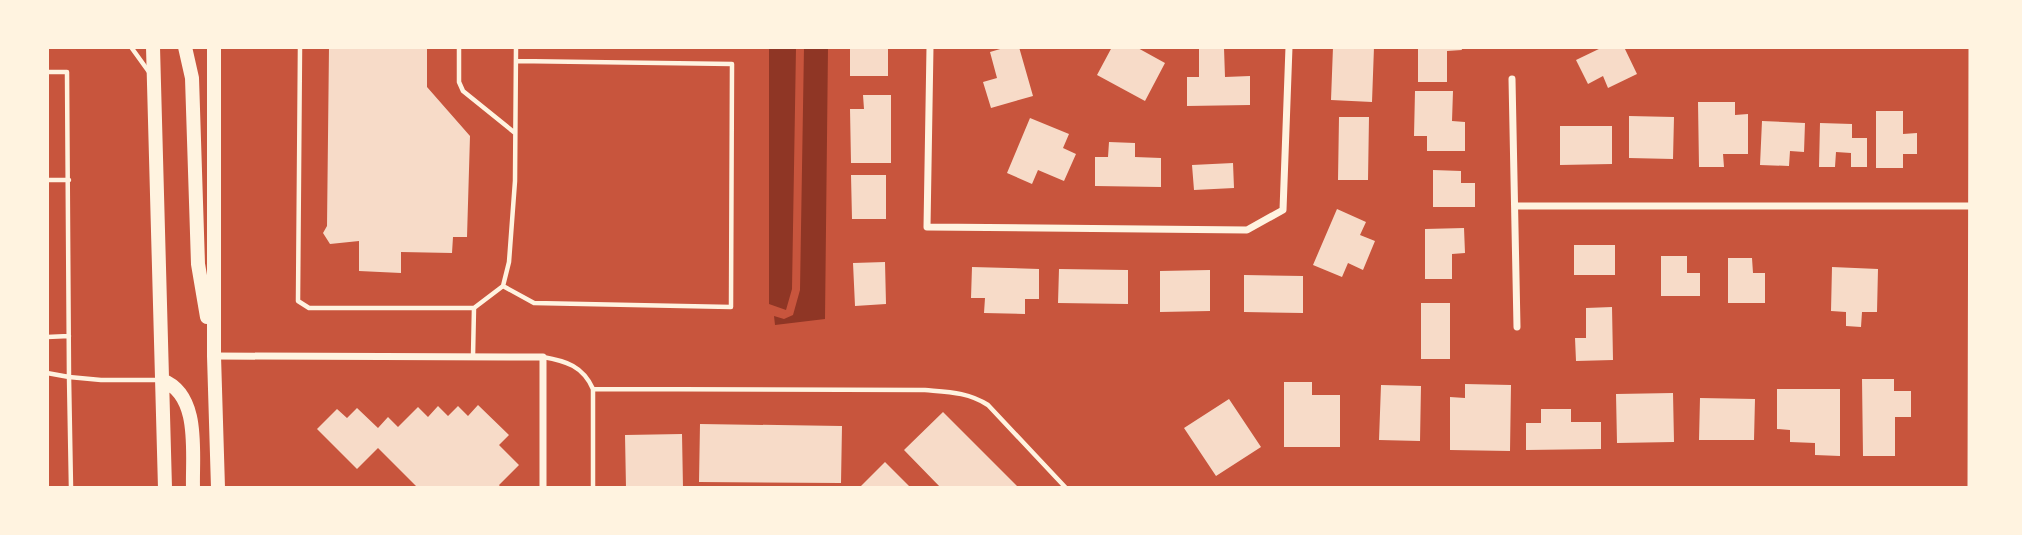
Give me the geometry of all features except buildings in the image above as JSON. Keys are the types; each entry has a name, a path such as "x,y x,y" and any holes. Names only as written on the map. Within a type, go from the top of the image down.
{"main road":[{"path":"153,47 165,488"},
{"path":"185,47 192,78 198,264 214,356"},
{"path":"214,47 214,356 218,488"},
{"path":"162,380 174,385 183,394 190,412 193,488"}],"street":[{"path":"930,47 927,228 1247,230 1283,210 1289,47"},
{"path":"1971,488 1972,47"},
{"path":"1512,79 1517,327"},
{"path":"1515,206 1971,206"},
{"path":"214,356 543,357 543,488"}],"lane":[{"path":"131,47 155,79"},
{"path":"300,47 298,301 309,307 474,309 503,286 509,262 515,181 516,47"},
{"path":"459,47 459,82 463,91 515,133"},
{"path":"503,286 534,303 731,307 732,64 516,61"},
{"path":"47,72 67,72 71,488"},
{"path":"47,180 69,180"},
{"path":"474,309 474,356"},
{"path":"47,337 69,337"},
{"path":"543,357 564,361 580,369 593,389 593,488"},
{"path":"47,373 101,380 162,380"},
{"path":"593,389 958,392 978,398 988,405 1066,488"}],"shaded area":[{"path":"769,47 796,47 792,289 786,310 769,304"},
{"path":"804,47 828,47 825,319 775,325 774,316 784,319 793,315 800,290"}]}
